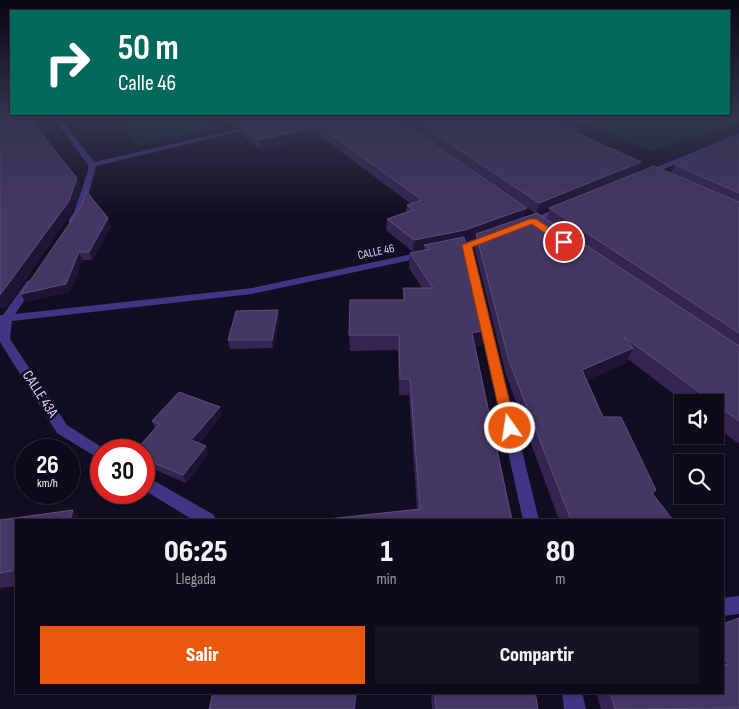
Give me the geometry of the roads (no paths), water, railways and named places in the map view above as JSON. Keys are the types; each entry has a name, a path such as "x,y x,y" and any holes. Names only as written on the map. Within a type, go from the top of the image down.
{"street":[{"path":"68,228 79,212 92,171 92,165 80,149"},
{"path":"92,165 159,149"},
{"path":"644,173 704,149"},
{"path":"516,227 576,202"},
{"name":"CALLE 46","path":"3,318 252,291 467,245 500,233"},
{"path":"467,245 531,519"},
{"path":"3,318 35,277"},
{"name":"CALLE 43A","path":"3,318 4,339 62,429 90,447"},
{"path":"155,489 206,519"},
{"path":"724,606 739,604"},
{"path":"572,694 575,709"}]}
